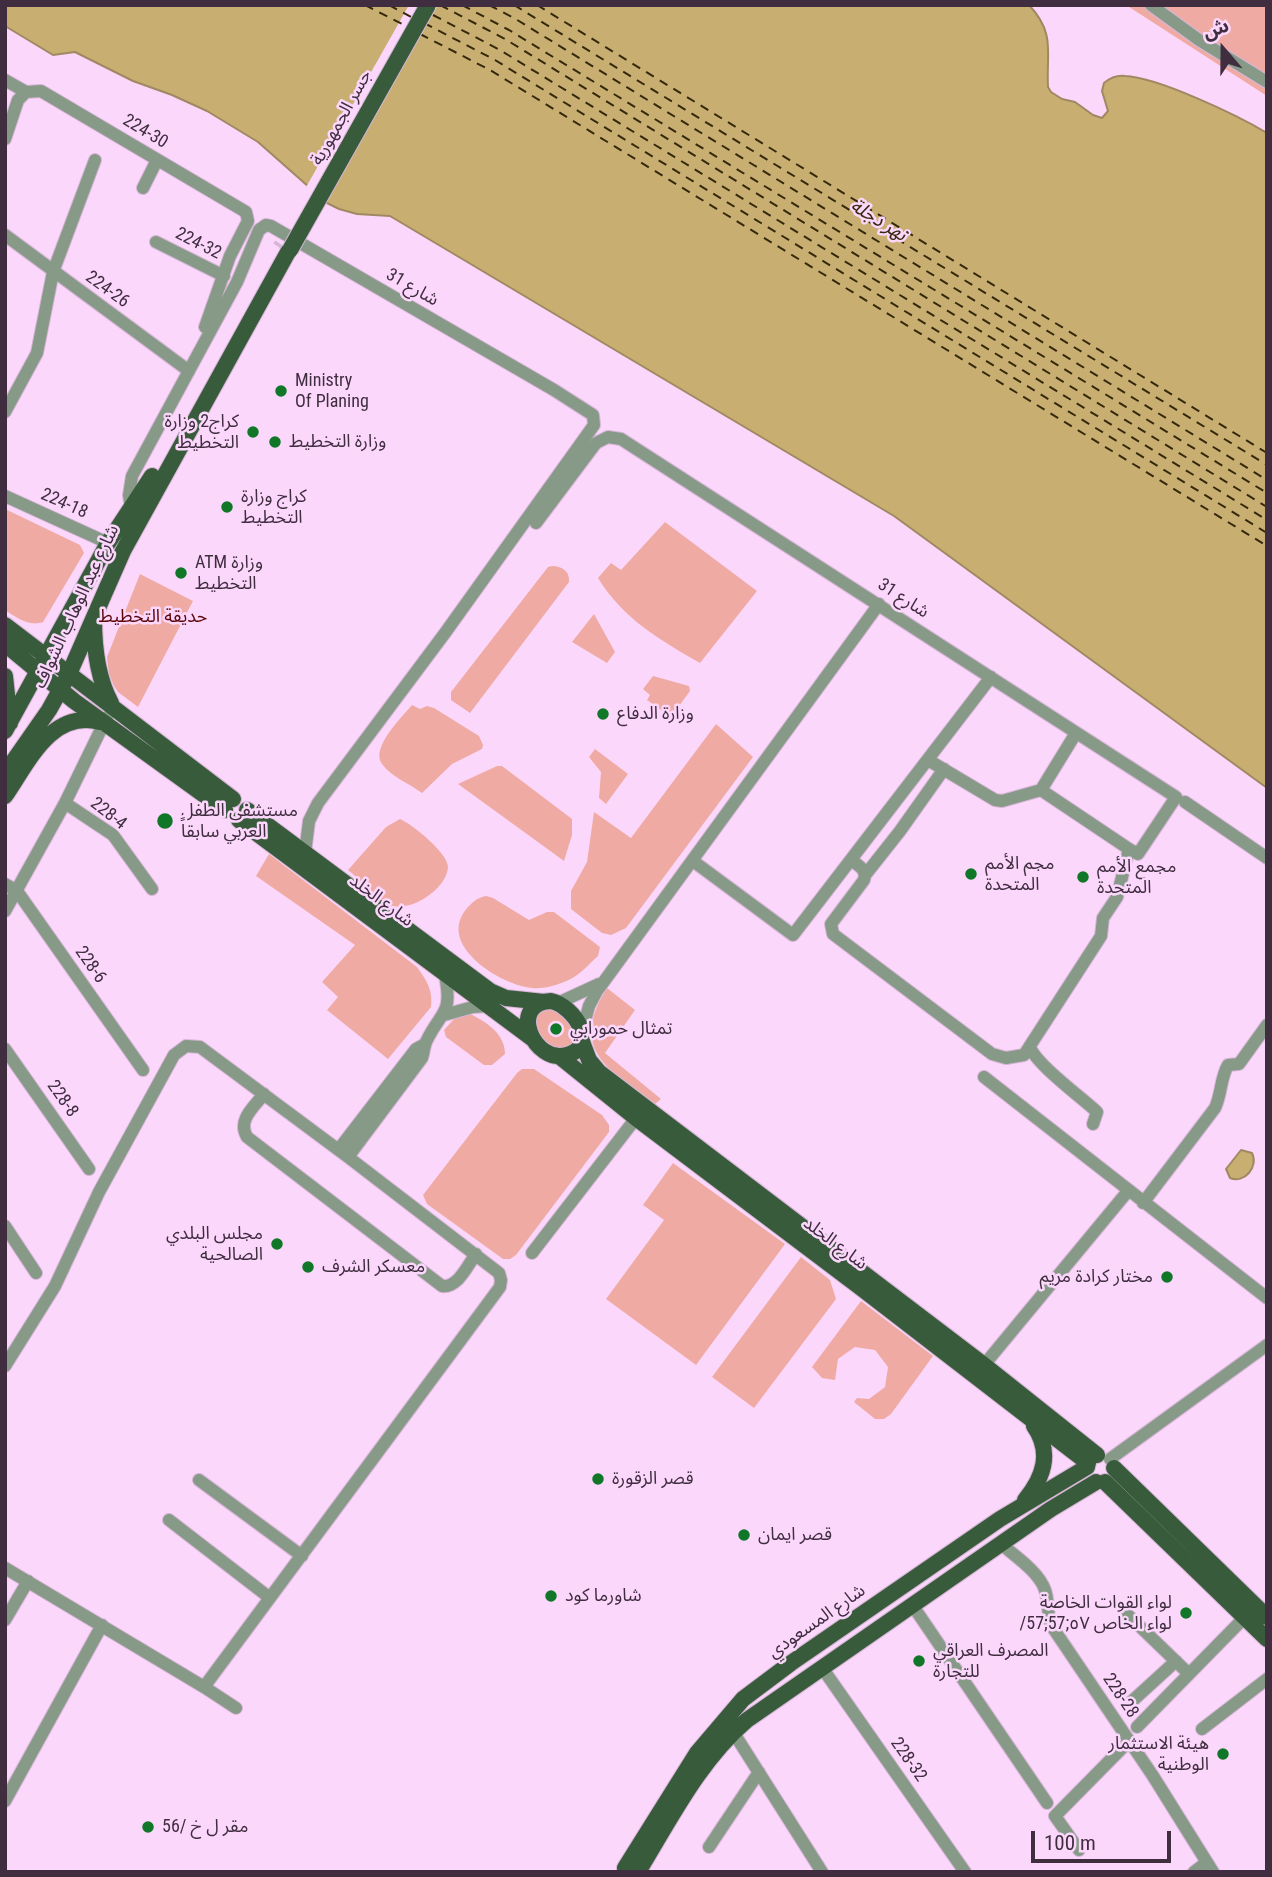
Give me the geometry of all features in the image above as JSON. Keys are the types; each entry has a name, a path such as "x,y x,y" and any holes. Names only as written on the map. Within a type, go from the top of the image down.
{"main road":[{"name":"جسر الجمهورية","path":"151,487 285,249 417,5"},
{"name":"جسر الجمهورية","path":"285,249 428,5"},
{"name":"شارع عبد الوهاب الشواف","path":"8,728 108,543 131,508 151,487"},
{"name":"شارع عبد الوهاب الشواف","path":"5,773 49,710 69,674 151,487"},
{"path":"94,613 99,672 104,690 114,708"},
{"path":"5,625 114,708 229,804 102,723 5,644"},
{"path":"5,676 9,698 8,728"},
{"path":"5,796 49,734 60,726 79,720 88,719 102,723"},
{"name":"شارع الخلد","path":"533,1039 445,975 396,928 305,853 243,815 396,928 490,991 506,998 551,1002"},
{"path":"551,1002 572,1013 582,1035 575,1051 559,1056 543,1049 533,1039 528,1025 529,1015 535,1006 551,1002"},
{"name":"شارع الخلد","path":"582,1035 589,1060 599,1072 984,1365 1267,1617"},
{"name":"شارع الخلد","path":"559,1056 1028,1418 1101,1467 1267,1639"},
{"path":"1017,1509 1032,1491 1044,1467 1044,1445 1028,1418"},
{"name":"شارع المسعودي","path":"632,1870 699,1772 743,1699 791,1663 1017,1509 1101,1467"},
{"name":"شارع المسعودي","path":"729,1725 760,1710 823,1669 1002,1544 1101,1467"}],"street":[{"path":"1151,5 1199,40 1267,82"},
{"name":"224-30","path":"5,80 26,92 41,91 244,210 248,221 236,242 224,276"},
{"path":"5,139 18,100 26,92"},
{"path":"5,412 37,353 53,272 95,160"},
{"path":"143,188 157,160"},
{"name":"شارع 31","path":"186,369 237,282 259,230 266,225 555,390 591,412 594,419 594,425 445,634 318,803 309,821 305,853"},
{"name":"224-26","path":"5,235 186,369"},
{"name":"224-32","path":"156,242 224,276"},
{"path":"131,508 129,495 132,476 186,369 211,314 224,276"},
{"name":"شارع 31","path":"536,523 596,443 608,437 621,439 1267,858"},
{"name":"224-18","path":"5,496 108,543"},
{"path":"582,1035 592,998 879,604"},
{"path":"693,860 793,935 991,677"},
{"path":"5,911 65,803 102,723 114,708"},
{"path":"928,760 1002,801 1041,790 1076,733"},
{"path":"944,769 831,924 834,934 992,1054 1006,1058 1015,1057 1024,1055 1030,1047 1101,936 1103,918 1117,897 1129,849"},
{"path":"1041,790 1138,854 1180,800"},
{"name":"228-4","path":"65,803 113,835 152,889"},
{"path":"850,860 866,874"},
{"name":"228-6","path":"5,884 17,891 143,1070"},
{"path":"344,1153 416,1049 425,1044 444,1015 448,1004 445,975"},
{"path":"551,1002 589,990 607,977"},
{"path":"444,1015 488,1006"},
{"path":"1143,1203 1215,1108 1220,1098 1222,1075 1228,1065 1240,1064 1267,1025"},
{"path":"5,1366 55,1286 99,1192 177,1051 186,1046 200,1047 344,1153 499,1273 500,1287 204,1687"},
{"path":"1030,1047 1033,1055 1042,1064 1097,1112 1093,1124"},
{"name":"228-8","path":"5,1049 89,1169"},
{"path":"984,1076 1267,1298"},
{"path":"264,1094 243,1122 247,1137 442,1286 455,1284 476,1254"},
{"path":"531,1253 636,1118"},
{"path":"984,1365 1128,1191"},
{"path":"5,1226 36,1273"},
{"path":"1101,1467 1267,1345"},
{"path":"1101,1467 1267,1353"},
{"path":"199,1480 302,1556"},
{"path":"169,1520 270,1598"},
{"name":"228-28","path":"1002,1544 1037,1577 1045,1590 1046,1611 1051,1625 1210,1867"},
{"path":"5,1568 236,1708"},
{"path":"5,1620 28,1581"},
{"path":"913,1606 1047,1803"},
{"path":"1126,1614 1189,1674"},
{"path":"1138,1727 1245,1616"},
{"path":"5,1801 102,1625"},
{"path":"1130,1703 1177,1661"},
{"name":"228-32","path":"823,1669 965,1872"},
{"path":"1202,1729 1267,1679"},
{"path":"729,1725 822,1872"},
{"path":"1079,1850 1055,1816 1129,1741"},
{"path":"709,1847 759,1772"},
{"path":"1194,1872 1210,1867"}],"green space":[{"path":"1126,5 1267,5 1267,96"},
{"path":"5,509 80,545 84,553 43,622 28,623 5,610"},
{"path":"665,522 757,591 700,663 657,637 631,617 598,578 611,563 621,570"},
{"path":"548,567 565,570 569,582 470,713 451,700 451,692"},
{"name":"حديقة التخطيط","path":"140,574 193,601 138,707 114,686 107,657"},
{"path":"594,614 615,652 607,663 572,642"},
{"path":"653,676 689,686 690,691 671,717 647,700 650,695 643,689"},
{"path":"412,705 420,709 427,706 434,708 479,736 483,745 482,749 452,764 422,793 390,772 379,757 389,733"},
{"path":"716,724 753,757 626,928 611,935 602,933 571,909 571,891 587,862 594,812 631,838"},
{"path":"595,749 628,774 606,804 599,798 601,772 589,757"},
{"path":"502,766 572,819 572,835 564,861 458,784"},
{"path":"400,819 436,847 448,867 442,883 427,897 399,907 386,903 348,870 386,827"},
{"path":"269,854 417,967 426,981 431,1007 388,1059 327,1010 338,997 322,982 355,945 256,876"},
{"path":"486,896 529,920 547,912 554,912 600,947 598,956 573,978 540,988 519,985 489,971 465,948 459,935 460,921 468,907"},
{"path":"607,988 635,1010 605,1053 661,1099 654,1105 609,1069 593,1043 592,1027 596,1009"},
{"path":"549,1007 574,1021 576,1043 556,1051 536,1035 535,1015"},
{"path":"470,1014 489,1025 502,1040 505,1054 492,1065 484,1065 446,1037 444,1030 455,1018"},
{"path":"522,1069 534,1069 602,1115 609,1125 609,1132 516,1255 503,1259 427,1204 423,1195"},
{"path":"673,1163 785,1244 696,1365 606,1299 664,1220 643,1205"},
{"path":"801,1257 830,1280 836,1299 754,1408 712,1377"},
{"path":"861,1301 933,1356 891,1414 884,1419 875,1419 854,1402 857,1398 869,1399 885,1387 888,1367 875,1350 855,1347 838,1359 835,1380 822,1378 812,1367"}],"water":[{"name":"نهر دجلة","path":"5,5 1029,5 1046,34 1048,87 1062,99 1075,102 1102,118 1108,111 1102,91 1104,83 1119,76 1139,78 1197,98 1267,133 1267,788 894,516 390,216 357,214 327,203 258,142 207,111 133,81 75,52 53,55 5,26"},
{"path":"1241,1150 1252,1153 1252,1169 1240,1179 1230,1178 1226,1169"}],"pier":[{"path":"409,5 438,5 324,205 305,189"}],"ferry route":[{"path":"365,5 406,26"},
{"path":"389,5 413,18"},
{"path":"440,5 505,39 1267,507"},
{"path":"462,5 509,30 1267,493"},
{"path":"489,5 1267,480"},
{"path":"514,5 1267,465"},
{"path":"537,5 1267,453"},
{"path":"433,15 500,50 1267,520"},
{"path":"424,23 495,60 1267,533"},
{"path":"420,34 490,70 1267,546"}],"place":[{"name":"Ministry Of Planing","path":"281,391"},
{"name":"كراج2 وزارة التخطيط","path":"253,432"},
{"name":"وزارة التخطيط","path":"275,442"},
{"name":"كراج وزارة التخطيط","path":"227,507"},
{"name":"ATM وزارة التخطيط","path":"181,573"},
{"name":"وزارة الدفاع","path":"603,714"},
{"name":"مستشفى الطفل العربي سابقاً","path":"165,821"},
{"name":"مجم الأمم المتحدة","path":"971,874"},
{"name":"مجمع الأمم المتحدة","path":"1083,877"},
{"name":"تمثال حمورابي","path":"556,1029"},
{"name":"مجلس البلدي الصالحية","path":"277,1244"},
{"name":"معسكر الشرف","path":"308,1267"},
{"name":"مختار كرادة مريم","path":"1167,1277"},
{"name":"قصر الزقورة","path":"598,1479"},
{"name":"قصر ايمان","path":"744,1535"},
{"name":"شاورما كود","path":"551,1596"},
{"name":"لواء القوات الخاصة /57;لواء الخاص ٥٧;57","path":"1186,1613"},
{"name":"المصرف العراقي للتجارة","path":"919,1661"},
{"name":"هيئة الاستثمار الوطنية","path":"1223,1754"},
{"name":"مقر ل خ /56","path":"148,1827"}]}
